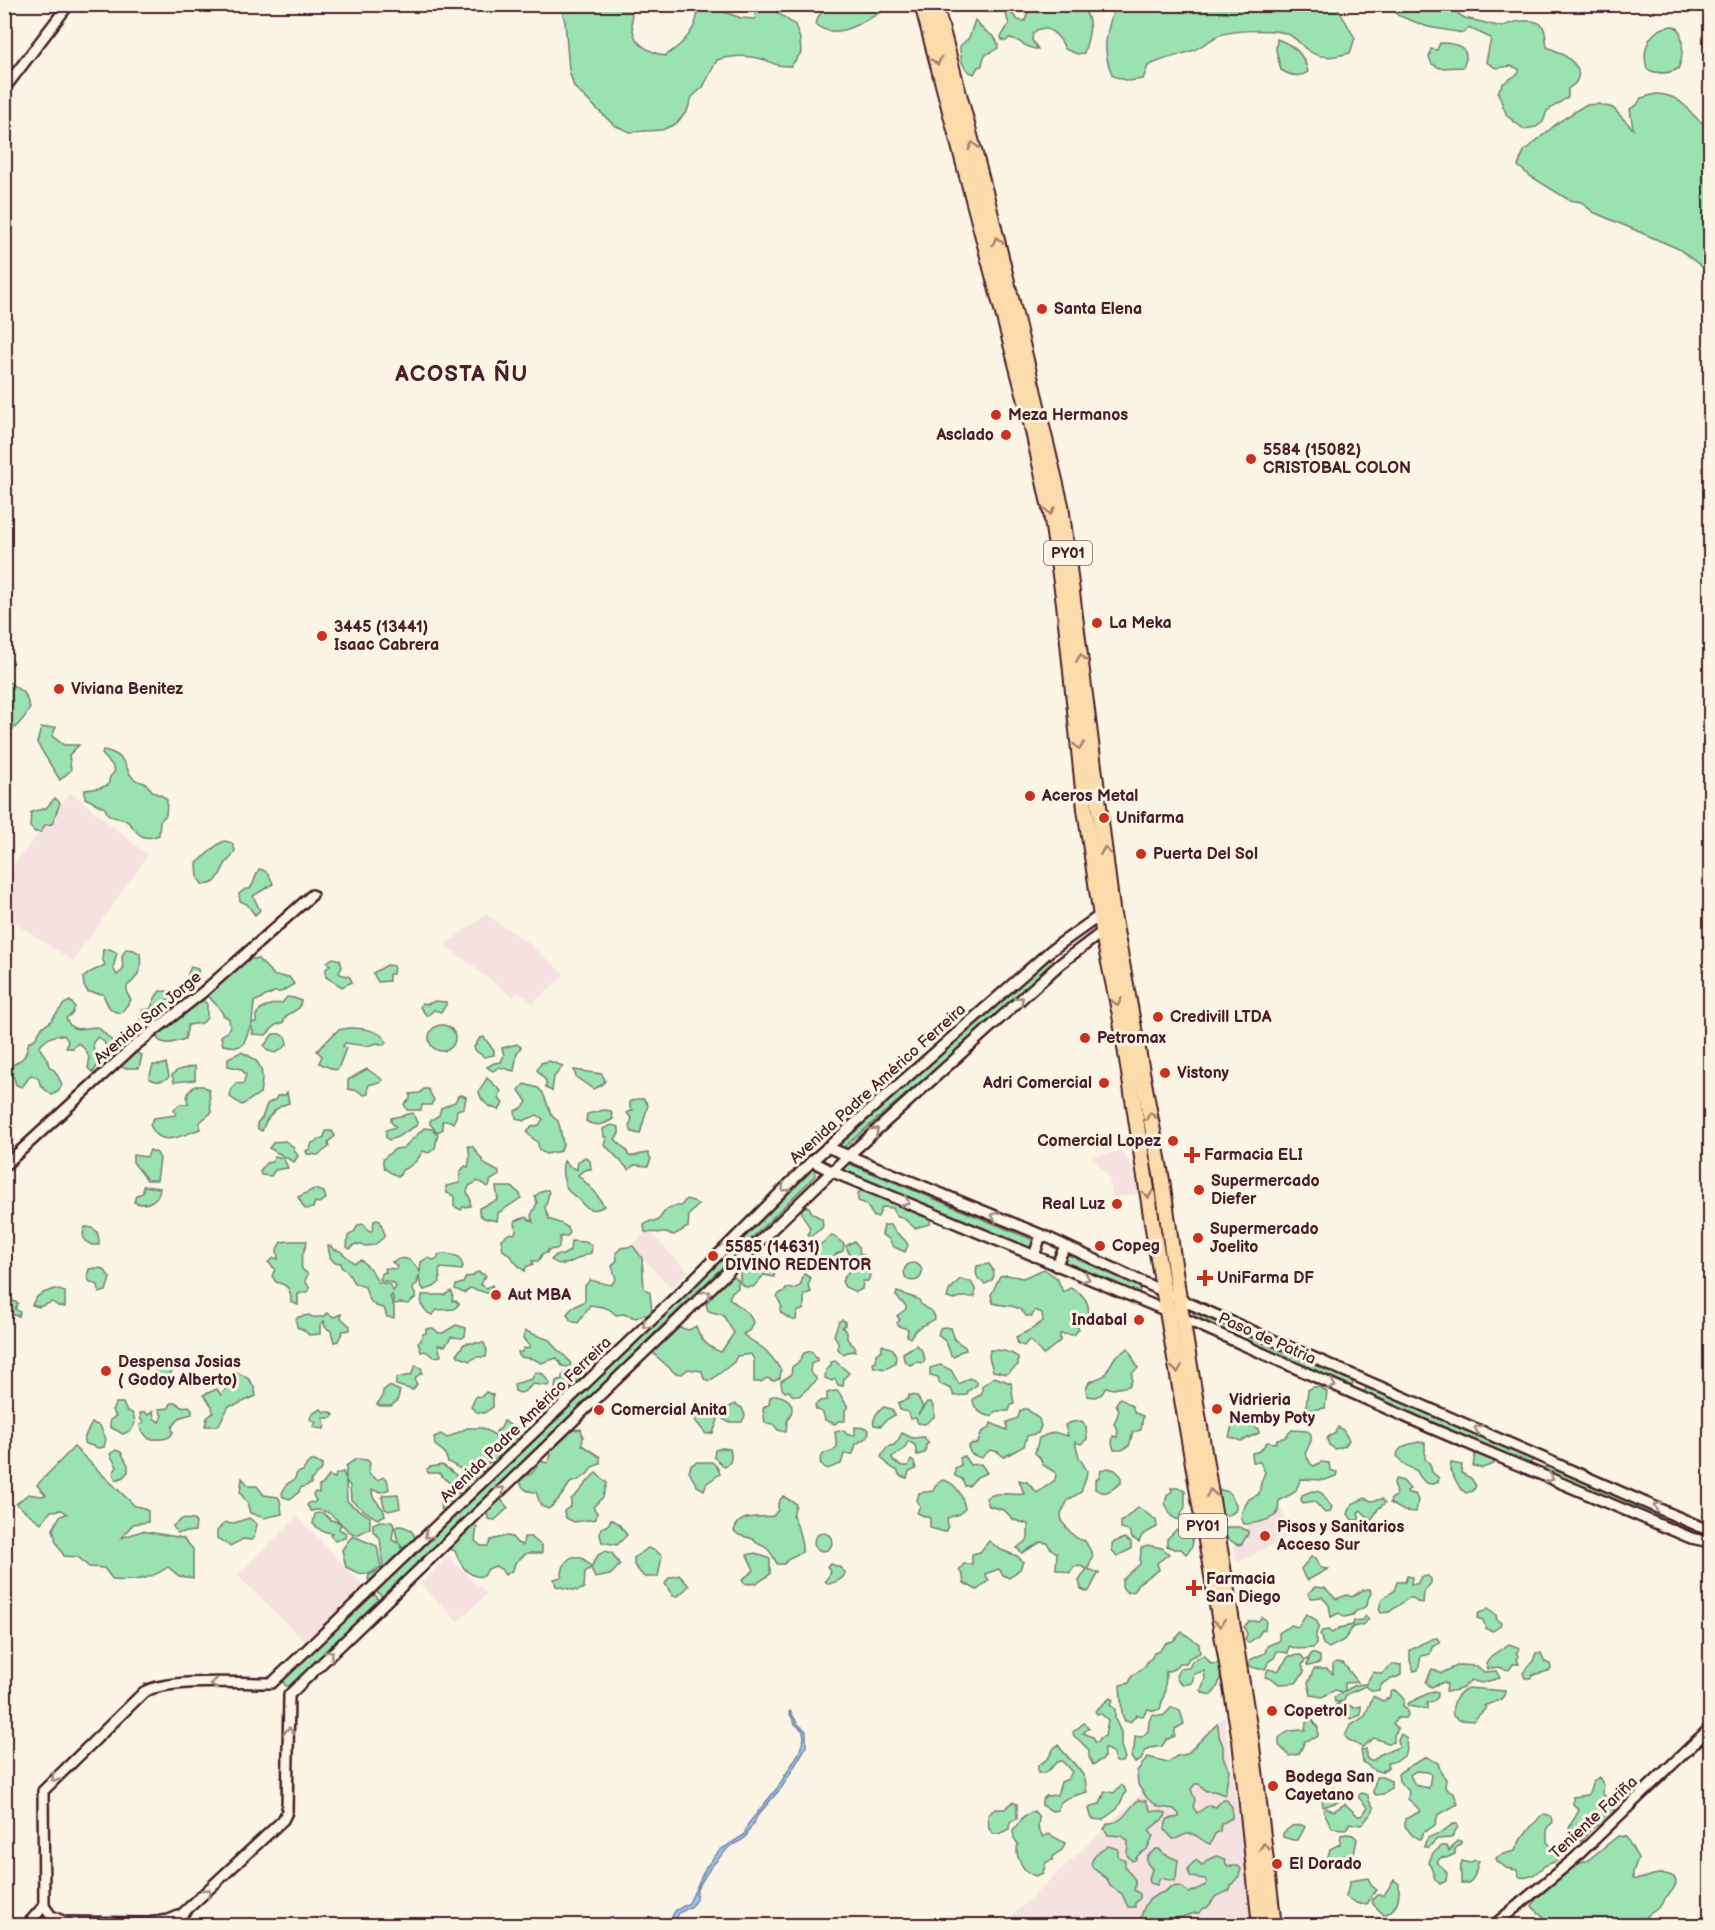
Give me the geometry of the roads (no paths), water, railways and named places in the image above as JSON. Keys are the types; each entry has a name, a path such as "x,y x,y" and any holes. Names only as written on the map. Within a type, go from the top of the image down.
{"highway":[{"name":"PY01","path":"922,4 1013,351 1050,513 1064,603 1085,809 1107,912"},
{"name":"PY01","path":"935,4 988,203 1061,505 1109,927 1162,1180 1274,1926"},
{"name":"PY01","path":"1109,927 1105,944 1120,1015 1167,1311 1245,1739 1260,1926"}],"street":[{"path":"4,89 69,4"},
{"name":"Avenida San Jorge","path":"4,1166 132,1048 203,992 312,895"},
{"name":"Avenida Padre Américo Ferreira","path":"272,1683 683,1290 827,1147 1050,951 1107,912"},
{"name":"Avenida Padre Américo Ferreira","path":"289,1695 849,1155 1078,949 1109,927"},
{"path":"1078,949 1105,944"},
{"name":"Paso de Patria","path":"827,1147 1041,1235 1179,1299 1710,1531"},
{"name":"Paso de Patria","path":"812,1161 833,1172 1167,1311 1433,1429 1691,1538 1710,1542"},
{"path":"1034,1256 1041,1235"},
{"path":"1056,1266 1065,1246"},
{"path":"1144,1303 1150,1302 1153,1296 1153,1290 1148,1285"},
{"path":"54,1926 65,1922 148,1923 169,1920 181,1915 283,1820 289,1802 289,1695 272,1683 174,1684 152,1688 144,1692 46,1786 42,1797 44,1906 51,1916 65,1922"},
{"name":"Teniente Fariña","path":"1493,1926 1574,1859 1710,1728"},
{"path":"26,1926 44,1906"}],"water":[{"path":"790,1711 797,1723 806,1731 806,1747 782,1787 758,1815 745,1838 728,1848 710,1868 697,1889 696,1899 692,1906 679,1913 673,1925 668,1925 675,1911 689,1903 706,1867 720,1850 744,1835 748,1824 778,1787 799,1753 804,1738 803,1731 795,1724"}],"place":[{"name":"Santa Elena","path":"1042,309"},
{"name":"Meza Hermanos","path":"996,415"},
{"name":"Asclado","path":"1006,435"},
{"name":"5584 (15082) CRISTOBAL COLON","path":"1251,459"},
{"name":"La Meka","path":"1097,623"},
{"name":"3445 (13441) Isaac Cabrera","path":"322,636"},
{"name":"Viviana Benitez","path":"59,689"},
{"name":"Aceros Metal","path":"1030,796"},
{"name":"Unifarma","path":"1104,818"},
{"name":"Puerta Del Sol","path":"1141,854"},
{"name":"Credivill LTDA","path":"1158,1017"},
{"name":"Petromax","path":"1085,1038"},
{"name":"Vistony","path":"1165,1073"},
{"name":"Adri Comercial","path":"1104,1083"},
{"name":"Comercial Lopez","path":"1173,1141"},
{"name":"Farmacia ELI","path":"1192,1155"},
{"name":"Supermercado Diefer","path":"1199,1190"},
{"name":"Real Luz","path":"1117,1204"},
{"name":"Supermercado Joelito","path":"1198,1238"},
{"name":"Copeg","path":"1100,1246"},
{"name":"5585 (14631) DIVINO REDENTOR","path":"713,1256"},
{"name":"UniFarma DF","path":"1205,1278"},
{"name":"Aut MBA","path":"496,1295"},
{"name":"Indabal","path":"1139,1320"},
{"name":"Despensa Josias ( Godoy Alberto)","path":"106,1371"},
{"name":"Vidrieria Nemby Poty","path":"1217,1409"},
{"name":"Comercial Anita","path":"599,1410"},
{"name":"Pisos y Sanitarios Acceso Sur","path":"1265,1536"},
{"name":"Farmacia San Diego","path":"1194,1588"},
{"name":"Copetrol","path":"1272,1711"},
{"name":"Bodega San Cayetano","path":"1273,1786"},
{"name":"El Dorado","path":"1277,1864"}],"district":[{"name":"ACOSTA ÑU","path":"462,374"}]}
